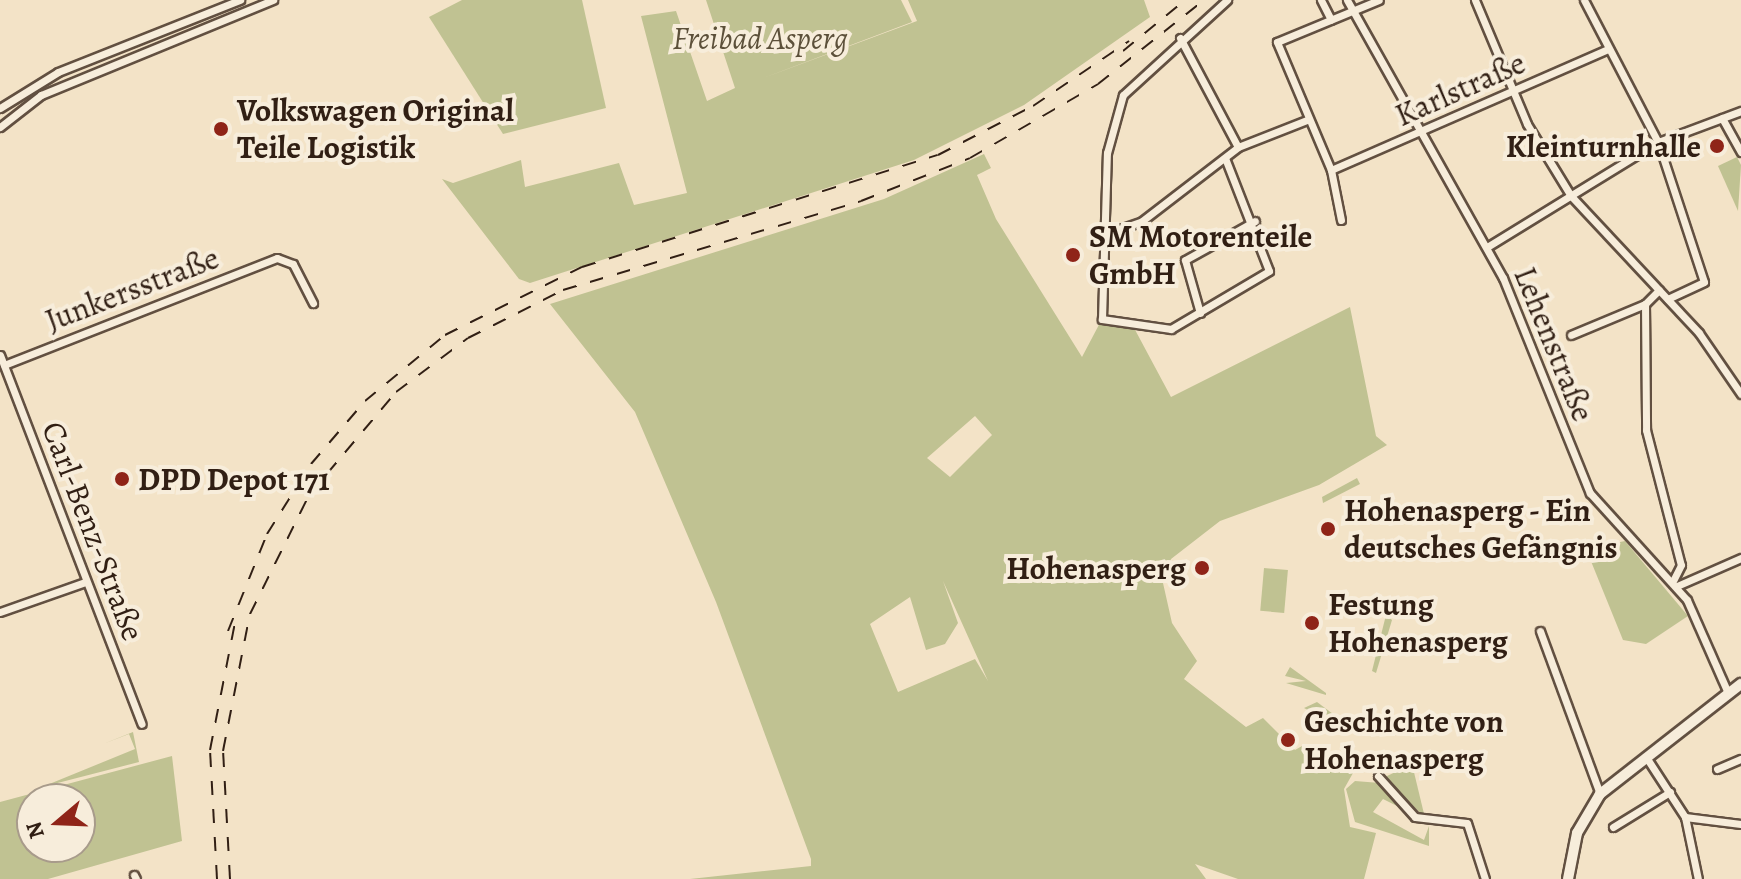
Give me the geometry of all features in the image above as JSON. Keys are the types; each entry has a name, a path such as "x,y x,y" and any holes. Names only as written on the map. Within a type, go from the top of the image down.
{"main road":[{"path":"1568,879 1577,833 1600,794 1645,755 1741,684"}],"street":[{"path":"0,108 41,80 240,0"},
{"path":"0,127 41,95 273,0"},
{"path":"1225,158 1255,221 1269,271 1167,330 1102,319 1108,233 1107,153 1123,95 1180,38 1227,0"},
{"path":"1321,0 1331,20"},
{"name":"Lehenstraße","path":"1347,0 1487,247 1590,493 1675,583 1728,693"},
{"path":"1341,220 1331,170 1277,42 1379,0"},
{"path":"1475,0 1513,93 1571,196 1668,299 1741,394"},
{"path":"1584,0 1606,50 1658,142 1704,282 1668,299"},
{"path":"158,32 163,47"},
{"path":"1180,38 1238,147"},
{"name":"Karlstraße","path":"1331,170 1421,134 1606,50"},
{"path":"1487,247 1658,142 1741,111"},
{"path":"1722,118 1741,152"},
{"path":"1108,233 1142,221 1238,147 1309,119"},
{"path":"1200,313 1185,260 1255,221"},
{"name":"Junkersstraße","path":"4,365 277,258 293,264 313,303"},
{"path":"1571,335 1645,304 1659,290"},
{"path":"1645,304 1646,430 1681,565 1675,583"},
{"name":"Carl-Benz-Straße","path":"0,355 142,724"},
{"path":"1675,583 1741,558"},
{"path":"0,612 85,582"},
{"path":"1540,631 1600,794"},
{"path":"1645,755 1685,817 1698,879"},
{"path":"1717,769 1741,759"},
{"path":"1378,776 1415,817 1467,823 1485,879"},
{"path":"1613,827 1670,792"},
{"path":"1685,817 1741,824"}],"green space":[{"path":"462,0 582,0 606,108 503,134 429,17"},
{"name":"Freibad Asperg","path":"706,0 901,0 912,22 750,83 917,21 908,0 1144,0 1150,17 1024,105 914,160 530,283 519,279 442,179 453,183 521,160 525,187 619,163 634,205 687,193 641,16 676,11 707,101 735,88"},
{"path":"984,154 991,168 977,175 996,219 1082,357 1102,319 1133,326 1171,397 1350,307 1376,436 1387,445 1319,485 1220,521 1171,559 1163,583 1172,623 1197,661 1184,679 1246,727 1263,718 1295,750 1302,746 1353,773 1344,789 1350,827 1376,833 1364,879 1238,879 1195,864 1206,879 690,879 811,866 811,859 716,602 635,412 550,304 884,199","holes":["975,416 992,435 950,477 927,458","943,581 988,681 975,659 898,692 870,624 910,597 926,650 945,644 958,623"]},
{"path":"1737,157 1741,165 1738,211 1718,166"},
{"path":"1357,478 1360,484 1323,503 1322,497"},
{"path":"1625,541 1688,616 1646,644 1623,640 1586,549"},
{"path":"1264,568 1288,570 1284,613 1260,611"},
{"path":"1386,615 1392,620 1376,673 1372,671"},
{"path":"1290,667 1326,695 1286,683 1306,681 1285,676"},
{"path":"1317,702 1333,714 1329,721 1304,708"},
{"path":"133,732 139,762 52,783 135,749 129,734 103,744"},
{"path":"172,756 182,841 48,879 0,879 0,802 16,798 16,863 96,863 96,783 71,783"},
{"path":"1412,764 1425,818 1385,777"},
{"path":"1355,781 1380,783 1403,809 1383,799 1373,812 1424,840 1429,826 1429,846 1355,822 1346,789"}],"railway":[{"path":"1123,51 1185,0"},
{"path":"230,879 223,751 250,614 309,495 396,392 468,338 563,290 861,201 970,158 1098,84 1204,0"},
{"path":"228,631 267,534 311,464 365,401 445,335 582,267 938,155 1033,106 1129,41"},
{"path":"217,879 210,750 235,622"}],"place":[{"name":"Volkswagen Original Teile Logistik","path":"221,129"},
{"name":"Kleinturnhalle","path":"1717,146"},
{"name":"SM Motorenteile GmbH","path":"1073,255"},
{"name":"DPD Depot 171","path":"122,479"},
{"name":"Hohenasperg - Ein deutsches Gefängnis","path":"1328,529"},
{"name":"Hohenasperg","path":"1202,568"},
{"name":"Festung Hohenasperg","path":"1312,623"},
{"name":"Geschichte von Hohenasperg","path":"1288,740"}]}
